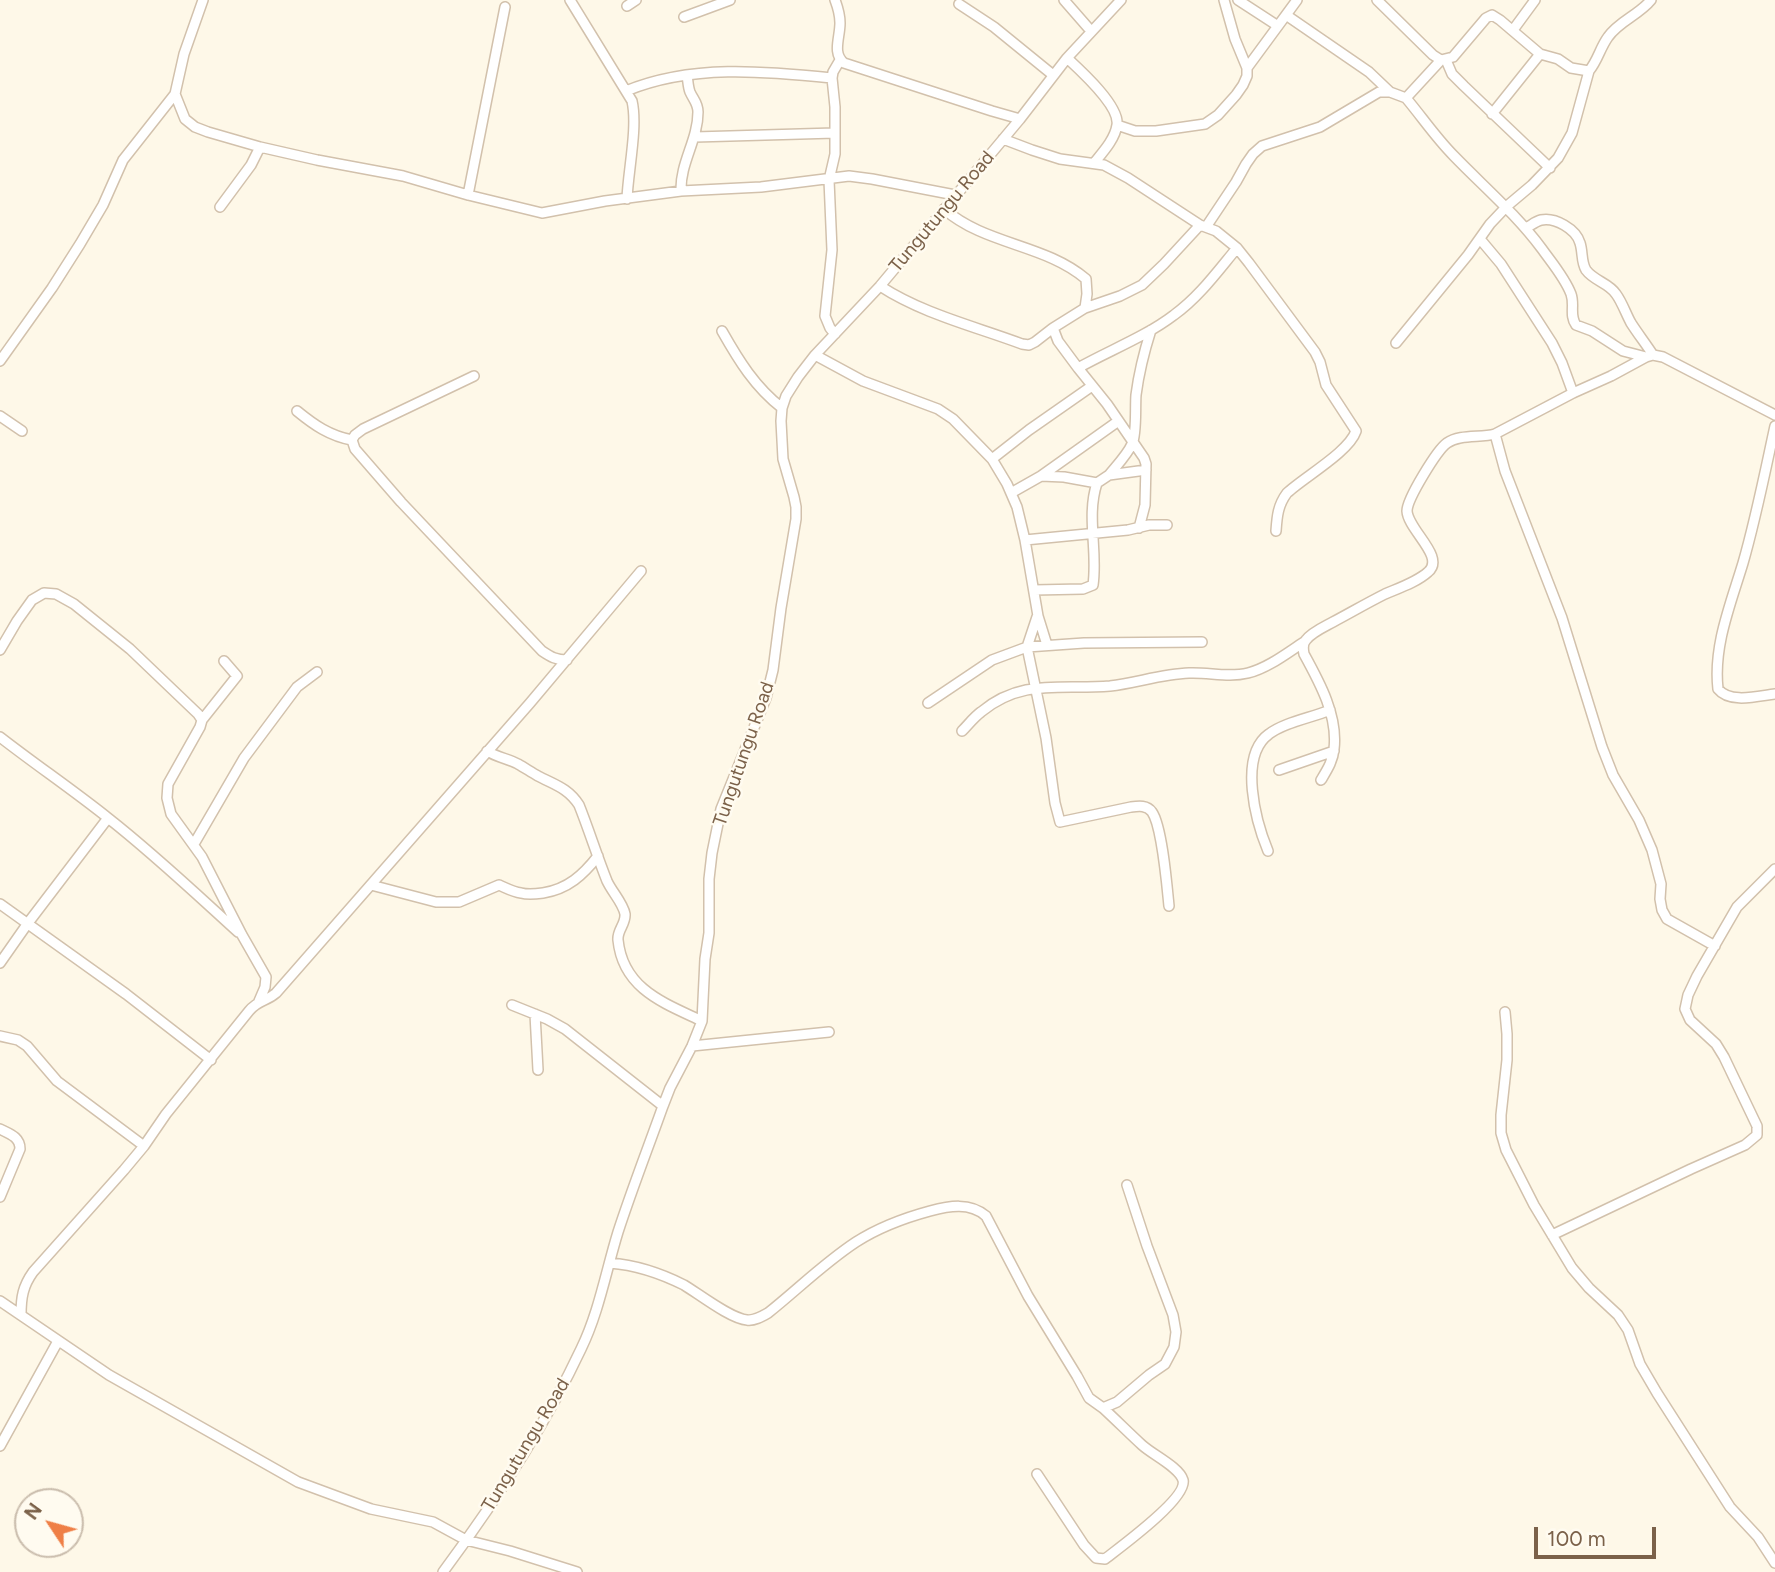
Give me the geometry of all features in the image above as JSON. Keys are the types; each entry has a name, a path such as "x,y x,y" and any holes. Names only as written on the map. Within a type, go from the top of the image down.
{"street":[{"path":"0,360 80,244 103,205 123,160 175,94 184,54 203,0"},
{"path":"570,0 632,101 634,111 627,199"},
{"path":"684,17 730,0"},
{"path":"835,0 841,22 837,54 840,60 1020,119"},
{"path":"1064,0 1091,31"},
{"name":"Tungutungu Road","path":"443,1572 546,1419 582,1348 594,1317 618,1232 663,1106 702,1021 712,853 721,809 765,698 773,670 796,519 794,497 783,459 782,408 786,396 815,355 880,286 1020,119 1067,58 1121,0"},
{"path":"1117,125 1135,131 1156,131 1205,124 1218,115 1236,95 1247,76 1247,68 1224,0"},
{"path":"1238,0 1278,26"},
{"path":"1247,68 1297,0"},
{"path":"1377,0 1433,55 1444,60 1452,74 1550,168"},
{"path":"1513,30 1535,0"},
{"path":"1396,343 1490,224 1550,168 1565,148 1572,133 1589,71 1608,36 1619,25 1645,8 1651,0"},
{"path":"959,4 994,27 1053,75"},
{"path":"468,195 505,7"},
{"path":"1286,15 1369,72 1390,92"},
{"path":"1406,98 1444,60 1453,57 1486,18 1492,15 1541,54 1558,59 1571,68 1589,71"},
{"path":"1492,114 1541,54"},
{"path":"1067,58 1111,105 1118,118 1113,137 1094,163"},
{"path":"835,334 825,316 832,250 829,180 835,154 832,78 840,60"},
{"path":"626,91 649,82 713,72 792,73 832,78"},
{"path":"681,191 683,169 695,137 698,107 687,75"},
{"path":"880,286 920,307 1029,345 1085,308 1142,285 1222,204 1253,153 1262,146 1320,127 1379,92 1390,92 1406,98 1451,153 1507,206 1526,228 1555,267 1570,293 1571,315 1576,325 1592,331 1623,351 1673,362 1775,415"},
{"path":"175,94 182,113 195,127 260,147 403,176 542,213 681,191 761,187 849,176 955,195"},
{"path":"163,109 182,113"},
{"path":"695,137 835,133"},
{"path":"1003,139 1060,159 1104,165 1203,226 1216,231 1237,248 1315,352 1326,385 1356,431 1353,439 1287,493 1281,501 1276,531"},
{"path":"220,207 251,165 260,147"},
{"path":"944,209 964,225 1074,269 1086,279 1085,308"},
{"path":"1526,228 1540,220 1553,221 1577,235 1587,271 1617,294 1650,356"},
{"path":"1480,239 1501,264 1552,343 1573,393"},
{"path":"1078,368 1175,315 1203,290 1237,248"},
{"path":"1053,328 1058,341 1144,458 1145,505 1139,528"},
{"path":"1110,475 1135,435 1138,379 1151,330"},
{"path":"722,331 755,383 782,408"},
{"path":"815,355 863,381 938,409 953,419 992,459 1011,493 1025,540 1038,615 1047,645"},
{"path":"962,731 980,712 1009,694 1036,687 1107,686 1186,673 1230,676 1248,674 1262,668 1327,626 1431,570 1434,563 1432,555 1420,538 1407,510 1410,498 1432,461 1447,443 1459,438 1494,434 1650,356"},
{"path":"352,440 363,429 474,376"},
{"path":"992,459 1092,386"},
{"path":"297,411 327,432 352,440"},
{"path":"0,416 22,431"},
{"path":"1011,493 1041,476 1117,422"},
{"path":"1775,426 1753,524 1723,629 1717,678 1718,689 1725,696 1740,698 1775,694"},
{"path":"1494,434 1505,471 1563,618 1602,747 1652,850 1661,884 1662,910 1667,919 1715,946"},
{"path":"352,440 355,449 401,502 542,651 558,660 567,660"},
{"path":"1041,476 1097,483 1110,475 1146,470"},
{"path":"1034,590 1083,589 1093,585 1092,533 1097,483"},
{"path":"1025,540 1167,525"},
{"path":"21,1315 25,1284 33,1272 144,1146 166,1114 249,1011 276,993 567,660 641,571"},
{"path":"0,650 33,600 44,593 56,594 74,604 130,649 202,720"},
{"path":"1038,615 1027,647 1060,822 1131,807 1148,808 1155,818 1161,844 1169,906"},
{"path":"928,703 992,660 1027,647 1202,642"},
{"path":"1304,642 1304,654 1323,690 1334,733 1334,751 1321,780"},
{"path":"224,661 237,676 202,720 168,784 167,798 172,814 202,857 266,977 259,1002"},
{"path":"194,844 244,758 297,687 317,672"},
{"path":"1268,851 1256,819 1251,787 1257,749 1263,739 1281,727 1330,710"},
{"path":"0,737 108,818 165,865 242,936"},
{"path":"487,751 517,764 572,795 579,804 607,881 623,910 625,917 618,940 631,978 651,996 702,1021"},
{"path":"1279,770 1334,751"},
{"path":"0,963 108,818"},
{"path":"371,885 436,902 458,902 499,886 522,894 535,894 557,891 576,880 598,856"},
{"path":"1552,1235 1745,1145 1757,1135 1757,1126 1724,1057 1716,1044 1690,1020 1685,1009 1693,985 1737,907 1775,869"},
{"path":"0,904 126,994 211,1060"},
{"path":"512,1005 565,1029 663,1106"},
{"path":"1505,1012 1507,1060 1501,1115 1506,1150 1534,1205 1572,1268 1618,1315 1628,1329 1640,1364 1657,1393 1730,1507 1758,1538 1775,1563"},
{"path":"535,1014 538,1070"},
{"path":"692,1046 829,1032"},
{"path":"0,1036 18,1040 27,1046 57,1081 144,1146"},
{"path":"0,1129 16,1138 20,1149 0,1197"},
{"path":"1103,1408 1117,1402 1165,1364 1174,1348 1176,1332 1173,1315 1127,1185"},
{"path":"610,1263 633,1266 662,1275 735,1317 757,1319 857,1241 885,1226 947,1207 962,1206 980,1211 986,1216 1089,1398 1144,1447 1174,1469 1182,1478 1183,1486 1179,1494 1152,1522 1105,1559 1096,1558 1084,1545 1037,1474"},
{"path":"0,1301 109,1375 298,1482 371,1509 433,1522 466,1540 578,1572"},
{"path":"0,1447 58,1341"}]}
